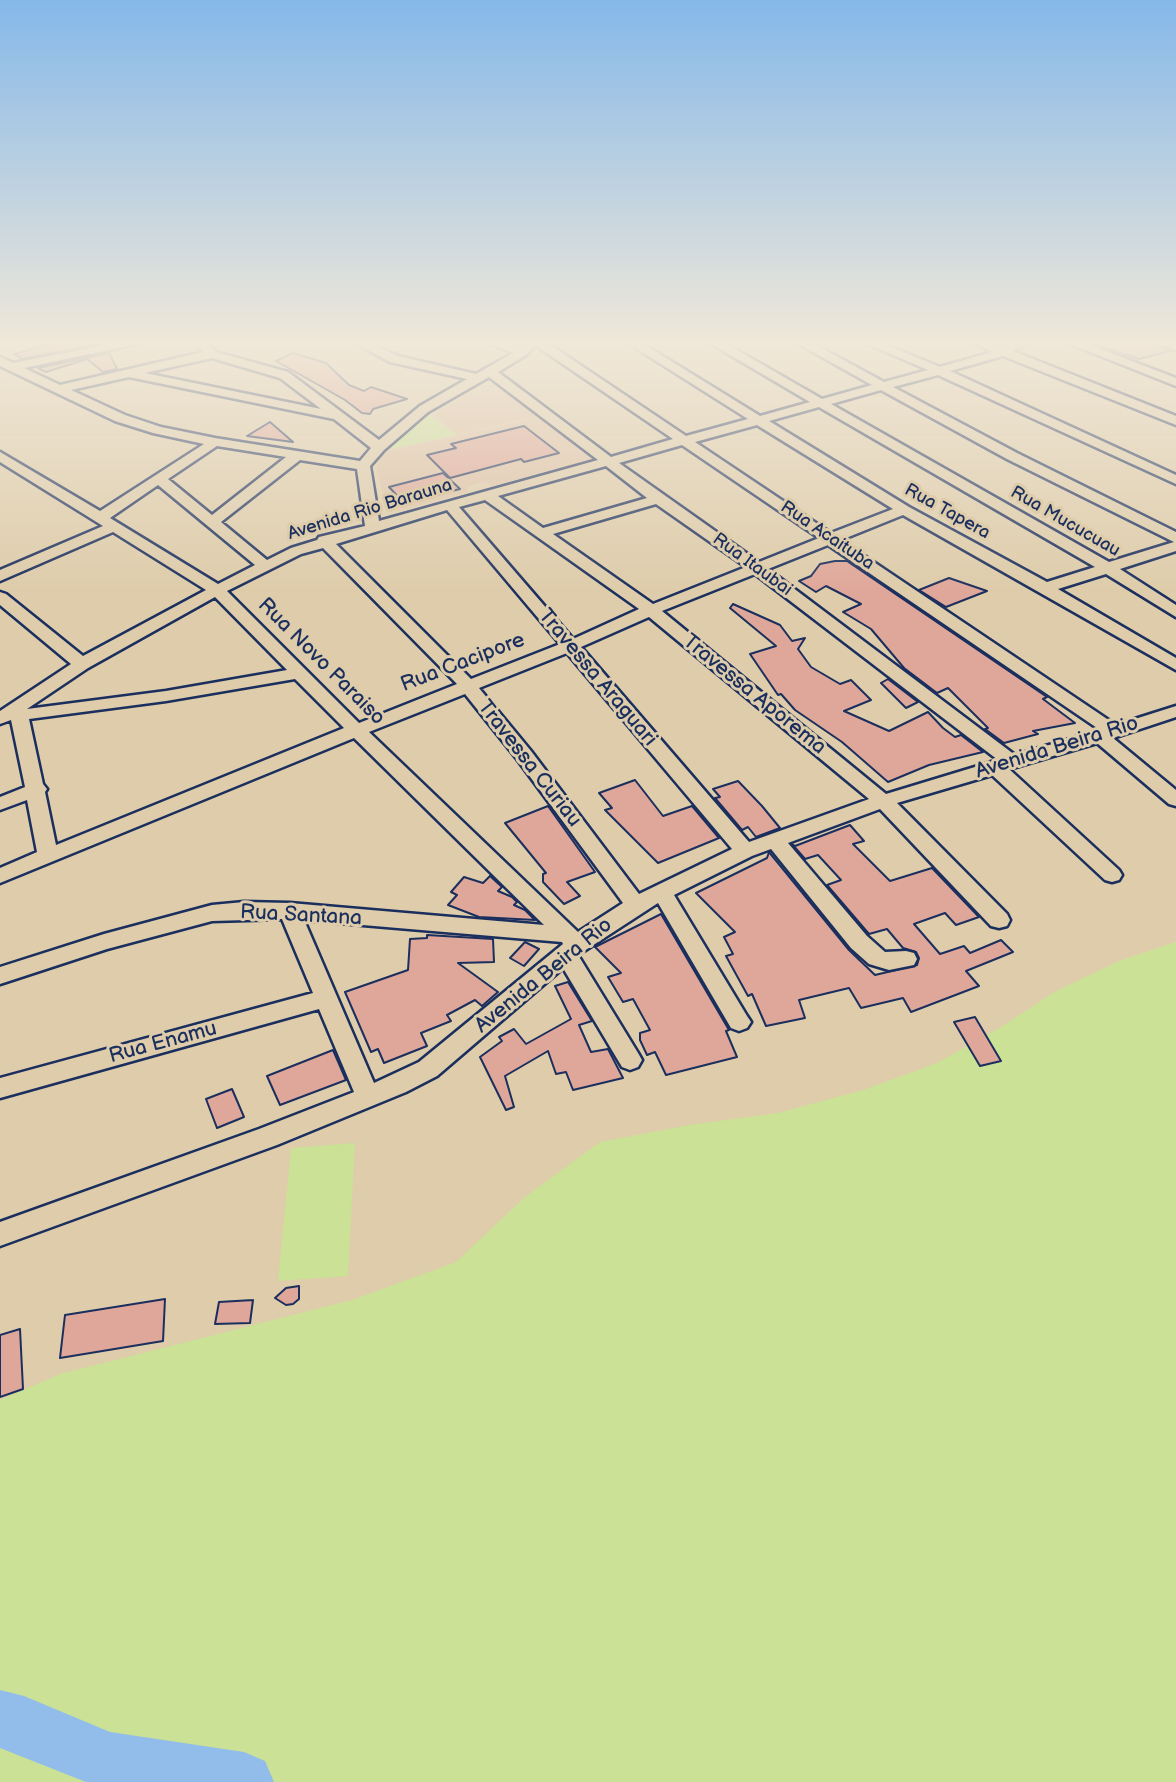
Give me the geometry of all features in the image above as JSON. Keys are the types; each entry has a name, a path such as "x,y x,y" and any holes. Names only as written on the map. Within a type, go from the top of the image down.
{"street":[{"path":"147,425 215,443 363,466"},
{"path":"349,425 379,447"},
{"path":"373,527 363,466 379,447 405,425"},
{"name":"Rua Itaubai","path":"555,425 757,568 1003,764 1112,875"},
{"name":"Rua Acaituba","path":"661,425 831,538 1107,734 1176,800"},
{"name":"Avenida Rio Barauna","path":"0,719 20,712 82,664 217,590 324,540 739,425"},
{"name":"Rua Tapera","path":"765,425 904,510 1176,665"},
{"name":"Rua Mucucuau","path":"859,425 1106,567 1176,612"},
{"path":"955,425 1176,538"},
{"path":"1057,425 1176,480"},
{"path":"0,576 108,521 159,478 215,443"},
{"name":"Rua Novo Paraiso","path":"0,456 217,590 570,944 630,1060"},
{"path":"212,522 296,456"},
{"path":"159,478 265,566"},
{"name":"Travessa Aporema","path":"487,495 651,610 883,801 999,920"},
{"path":"541,533 658,499"},
{"name":"Travessa Araguari","path":"450,505 745,851"},
{"name":"Rua Cacipore","path":"0,876 48,854 904,510"},
{"name":"Travessa Curiau","path":"324,540 468,686 524,755 636,905"},
{"path":"1045,588 1176,546"},
{"path":"0,597 82,664"},
{"path":"48,854 20,712 166,696 299,673"},
{"name":"Avenida Beira Rio","path":"0,1234 268,1137 368,1097 428,1069 570,944 636,905 745,851 883,801 1107,734 1176,710"},
{"path":"0,804 37,789"},
{"path":"775,841 868,950 877,958 889,962 906,959"},
{"path":"662,893 739,1021"},
{"path":"290,911 368,1097"},
{"name":"Rua Santana","path":"0,976 104,942 212,913 290,911 570,944"},
{"name":"Rua Enamu","path":"0,1088 326,998"}],"shaded area":[{"path":"447,425 497,425 458,434"},
{"path":"503,425 550,425 593,458 493,486 483,482 468,486 467,492 400,511 386,507 377,470 378,454"}],"green space":[{"path":"417,425 443,425 456,435 384,450"},
{"path":"1176,942 1176,1782 0,1782 0,1400 60,1374 352,1300 456,1262 525,1197 600,1142 689,1125 778,1113 863,1090 937,1063 1001,1027 1056,991 1119,961"},
{"path":"355,1143 348,1276 278,1281 291,1148"}],"building":[{"path":"265,425 274,425 293,442 247,436"},
{"path":"524,426 559,453 524,462 521,459 450,478 427,455 456,448 451,444"},
{"path":"443,473 460,489 404,503 389,487"},
{"path":"847,561 1047,697 1043,699 1075,723 1033,731 1038,734 1004,743 985,729 988,728 948,688 937,693 904,668 871,629 843,612 861,604 826,586 816,592 799,581 811,576 820,564"},
{"path":"949,578 987,591 946,607 919,590"},
{"path":"733,604 780,625 792,641 805,638 798,649 811,667 840,684 851,680 871,700 844,711 889,731 928,712 955,737 961,735 983,752 929,765 888,782 842,742 795,710 781,694 778,695 750,654 776,646 730,608"},
{"path":"888,679 918,702 906,708 881,683"},
{"path":"635,780 663,816 692,806 719,838 658,863 605,810 612,808 599,793"},
{"path":"738,781 780,828 756,837 748,827 742,830 715,798 720,797 713,789"},
{"path":"548,806 595,872 567,882 580,896 564,904 543,882 543,874 546,873 505,823"},
{"path":"850,825 864,841 853,844 890,881 932,868 979,917 956,925 945,913 914,924 940,954 964,946 970,953 1001,940 1013,952 966,971 979,986 911,1012 903,998 861,1008 849,988 799,1000 805,1018 766,1026 752,994 748,996 726,956 733,954 724,937 735,932 696,893 767,858 769,852 849,950 875,975 917,965 919,958 916,952 903,948 887,929 869,934 827,885 841,880 818,855 805,859 792,844 795,846"},
{"path":"490,876 502,887 498,891 512,897 517,902 514,905 525,910 535,920 479,917 448,905 457,895 451,892 464,877 483,883"},
{"path":"661,914 729,1030 726,1031 737,1057 666,1075 655,1052 647,1055 640,1040 640,1033 650,1030 633,999 623,1002 608,977 621,973 595,947"},
{"path":"427,935 493,939 494,962 458,963 498,992 482,1006 475,1000 447,1015 451,1021 421,1033 427,1046 384,1063 378,1049 371,1052 345,992 408,970 410,939 427,938"},
{"path":"525,942 539,949 524,966 510,958"},
{"path":"568,982 592,1021 579,1025 591,1052 608,1049 623,1078 573,1090 566,1072 556,1074 548,1051 505,1076 514,1107 506,1110 480,1057 502,1041 499,1037 514,1029 526,1044 571,1019 555,986"},
{"path":"975,1017 1001,1061 980,1066 954,1022"},
{"path":"333,1050 346,1080 280,1105 267,1076"},
{"path":"232,1089 244,1117 217,1128 206,1099"},
{"path":"299,1286 299,1299 293,1304 286,1305 275,1298 286,1288"},
{"path":"165,1299 163,1341 60,1358 65,1315"},
{"path":"253,1300 250,1323 215,1324 219,1302"},
{"path":"20,1329 23,1389 0,1397 0,1335"}],"waterway":[{"path":"0,1719 24,1726 110,1762 244,1782"}]}
